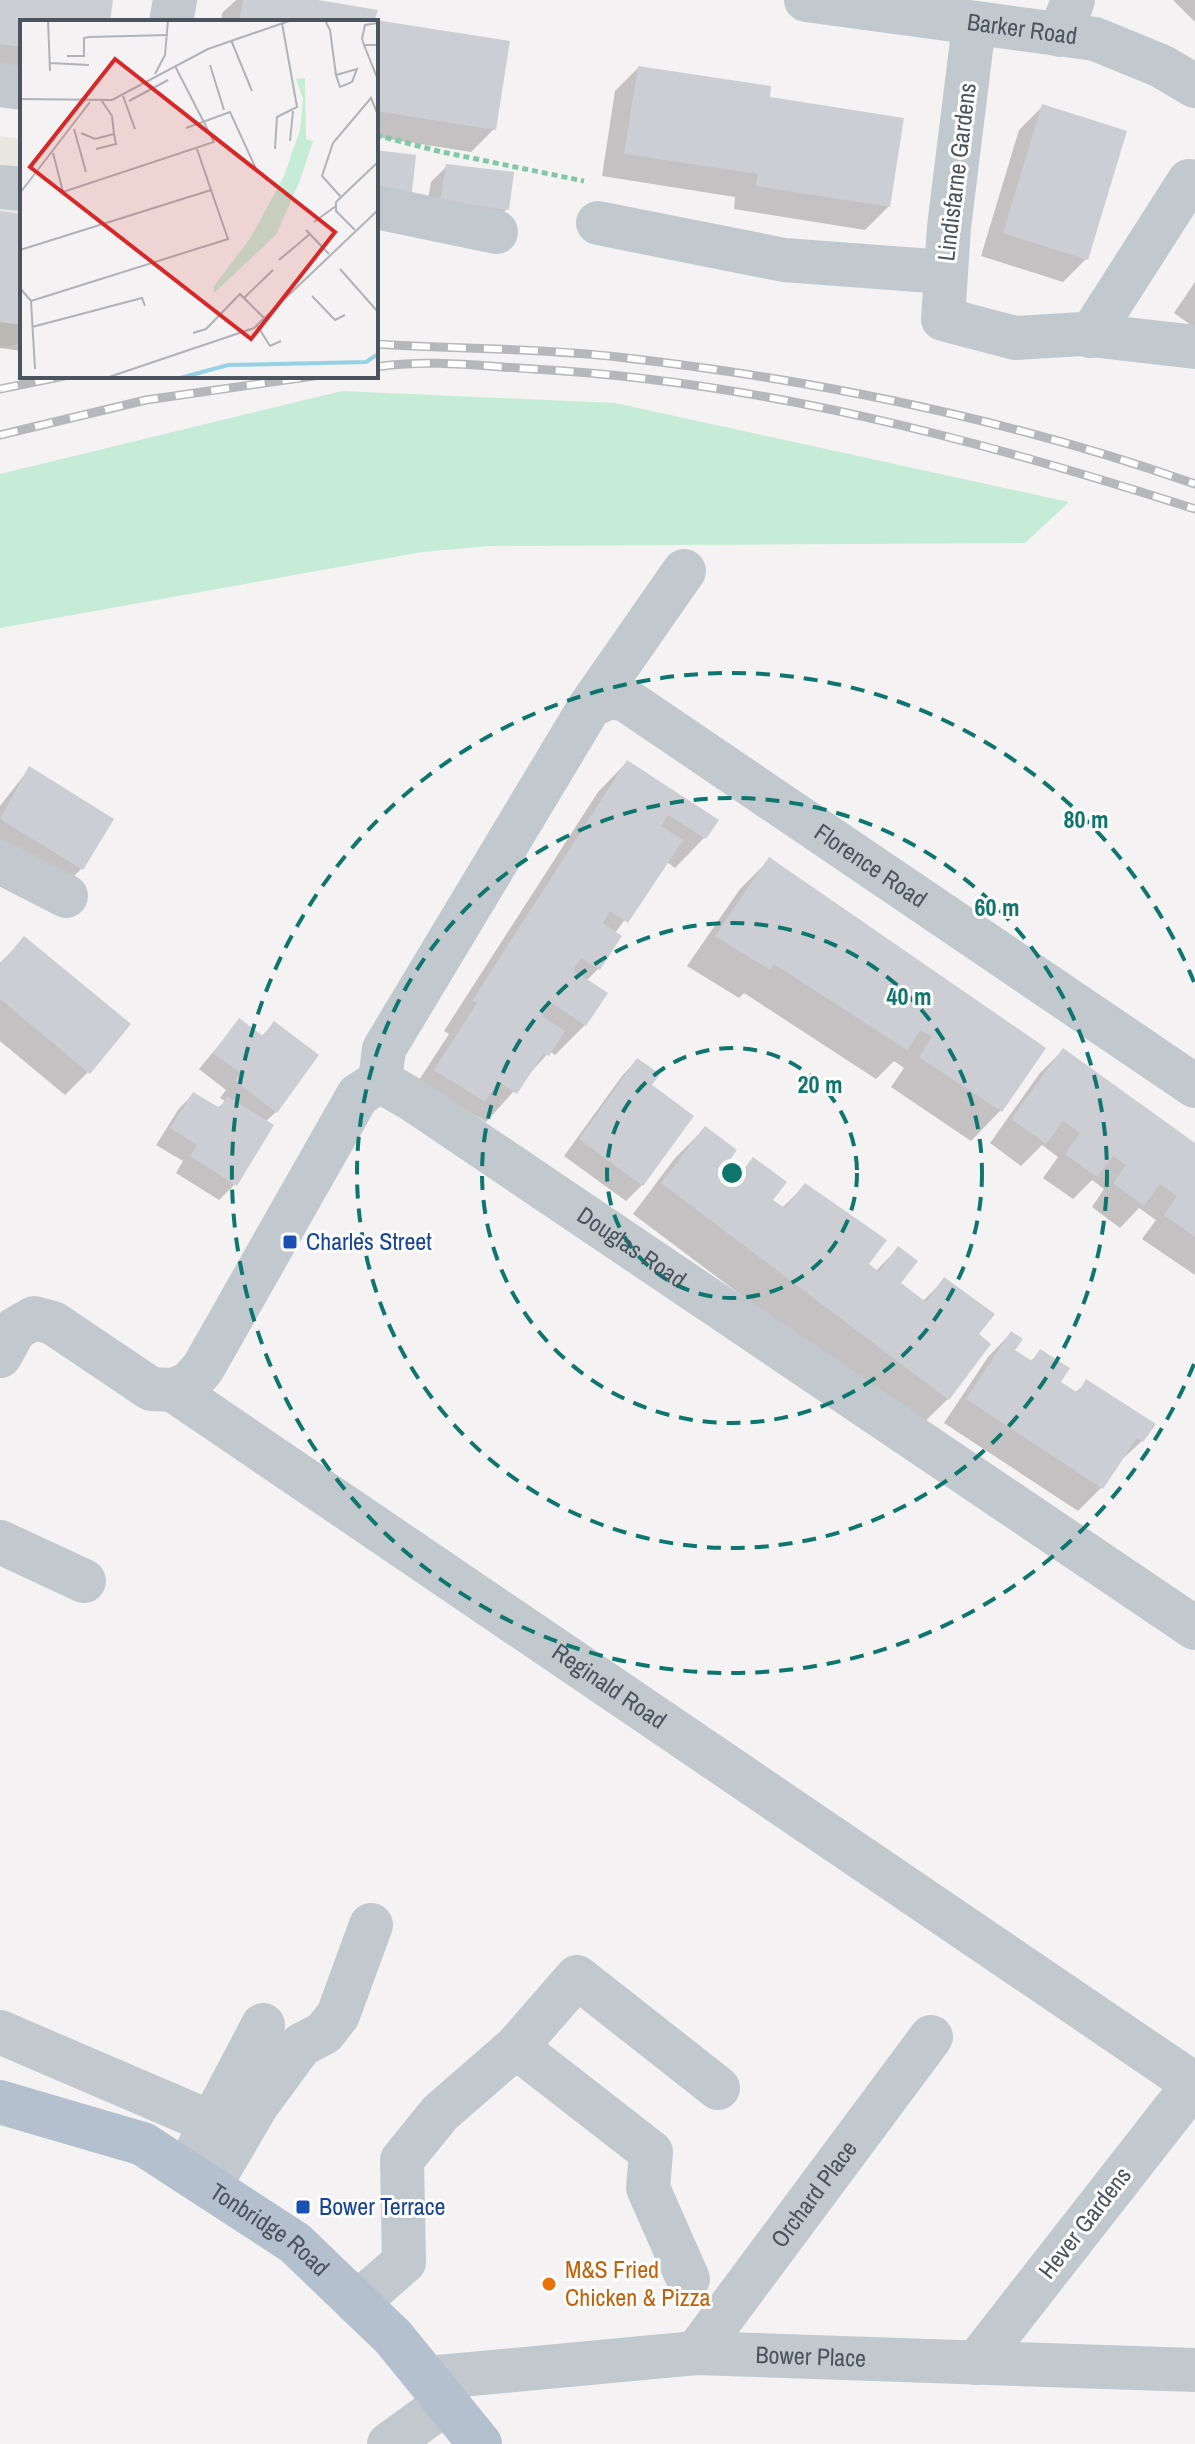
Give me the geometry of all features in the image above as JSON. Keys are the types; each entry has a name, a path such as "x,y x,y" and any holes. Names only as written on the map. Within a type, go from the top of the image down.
{"main road":[{"name":"Tonbridge Road","path":"0,2102 143,2144 295,2243 357,2303 437,2390 480,2444"}],"street":[{"path":"171,20 175,0"},
{"name":"Barker Road","path":"806,0 974,25 1076,25 1195,86"},
{"name":"Lindisfarne Gardens","path":"974,25 945,272 943,319 1015,338 1090,336"},
{"path":"0,85 20,88"},
{"path":"1189,181 1090,336 1195,347"},
{"path":"0,187 20,189"},
{"path":"378,207 496,232"},
{"path":"598,223 784,260 945,272"},
{"path":"173,1390 190,1383 203,1368 358,1095 380,1081 384,1049 608,703 684,571"},
{"name":"Florence Road","path":"608,703 1195,1086"},
{"path":"0,862 66,896"},
{"name":"Douglas Road","path":"380,1081 453,1126 1195,1628"},
{"name":"Reginald Road","path":"8,1343 34,1318 53,1323 151,1389 173,1390 1194,2084"},
{"path":"0,1542 84,1581"},
{"path":"197,2179 301,2045 324,2033 338,2015 371,1925"},
{"path":"357,2303 404,2262 402,2160 440,2113 516,2047 577,1977 718,2088"},
{"path":"197,2179 212,2123 263,2025"},
{"path":"0,2032 212,2123"},
{"name":"Orchard Place","path":"696,2353 931,2037"},
{"path":"516,2047 651,2152 648,2188 688,2279"},
{"name":"Hever Gardens","path":"976,2363 1194,2084"},
{"name":"Bower Place","path":"437,2390 696,2353 1195,2370"},
{"path":"389,2444 437,2390"}],"shaded area":[{"path":"0,136 20,139 20,343 0,348"}],"green space":[{"path":"342,391 615,403 1069,502 1025,543 490,546 422,552 0,628 0,474"}],"building":[{"path":"0,0 113,0 110,20 20,20 20,47 0,44"},
{"path":"243,0 318,0 378,10 375,20 239,20"},
{"path":"378,20 510,41 496,130 378,111"},
{"path":"638,66 771,86 770,97 904,118 890,207 756,186 758,174 624,154"},
{"path":"1042,104 1127,131 1088,260 1003,233"},
{"path":"378,150 416,155 412,192 378,188"},
{"path":"446,164 514,172 509,210 440,201"},
{"path":"0,211 20,214 20,325 0,322"},
{"path":"627,760 719,820 706,839 668,815 661,826 683,840 628,923 610,911 603,923 622,936 600,970 581,958 573,970 608,993 586,1026 551,1003 542,1016 565,1031 549,1056 544,1053 517,1094 498,1081 485,1102 434,1070 477,1003 472,1001"},
{"path":"29,766 114,819 83,870 0,819"},
{"path":"769,857 1046,1048 1002,1112 919,1057 932,1037 921,1030 907,1050 774,964 770,970 715,936"},
{"path":"24,936 131,1024 90,1074 0,999 0,965"},
{"path":"239,1018 263,1036 274,1021 319,1055 277,1113 235,1081 241,1073 213,1053"},
{"path":"1063,1048 1195,1143 1195,1237 1164,1215 1177,1196 1160,1184 1144,1206 1113,1183 1126,1165 1113,1156 1097,1177 1065,1154 1080,1133 1063,1121 1046,1144 1011,1119"},
{"path":"637,1058 660,1074 652,1085 694,1116 643,1186 579,1139"},
{"path":"193,1092 220,1108 227,1096 274,1125 237,1186 190,1156 197,1145 170,1128"},
{"path":"705,1126 737,1150 724,1168 737,1178 753,1157 787,1182 773,1200 785,1208 805,1183 887,1240 869,1264 879,1272 898,1246 918,1261 901,1283 926,1302 944,1277 995,1314 979,1334 991,1344 949,1400 661,1183"},
{"path":"1011,1331 1023,1339 1015,1350 1032,1361 1040,1349 1070,1368 1061,1382 1078,1393 1086,1379 1156,1424 1143,1442 1137,1438 1103,1489 966,1399"}],"railway":[{"path":"378,344 588,354 764,377 910,404 982,421 1195,484"},
{"path":"378,367 454,364 618,376 785,400 951,438 1195,509"},
{"path":"0,389 54,378"},
{"path":"0,435 146,400 300,378"}],"place":[{"name":"Charles Street","path":"290,1242"},
{"name":"Bower Terrace","path":"303,2207"},
{"name":"M&S Fried Chicken & Pizza","path":"549,2284"}]}
